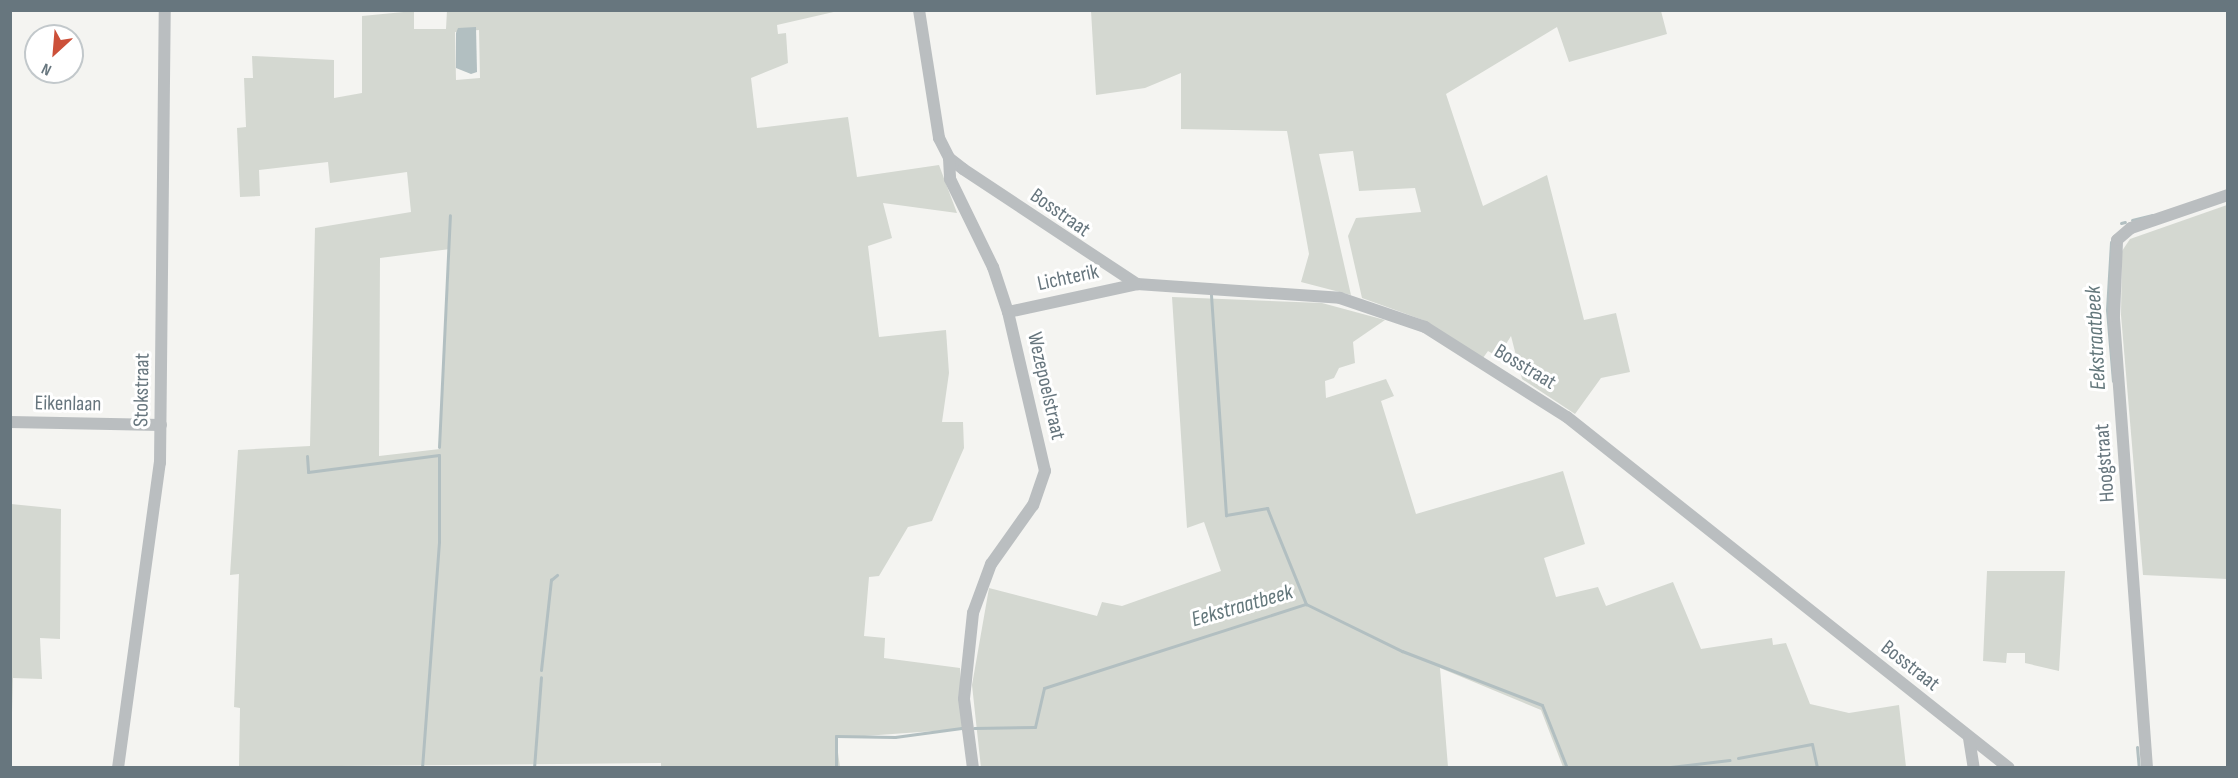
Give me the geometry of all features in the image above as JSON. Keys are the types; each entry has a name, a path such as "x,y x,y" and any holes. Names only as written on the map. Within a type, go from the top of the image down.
{"street":[{"name":"Stokstraat","path":"118,768 158,492 161,425 165,10"},
{"name":"Wezepoelstraat","path":"919,10 939,137 949,158 950,180 993,267 1008,312 1045,471 1033,505 990,564 973,613 964,699 973,768"},
{"name":"Bosstraat","path":"949,158 1137,284 1340,298 1425,327 1567,417 2009,768"},
{"name":"Hoogstraat","path":"2146,768 2114,316 2117,240 2131,228 2228,195"},
{"name":"Lichterik","path":"1008,312 1137,284"},
{"name":"Eikenlaan","path":"10,422 161,425"},
{"path":"1969,738 1974,768"},
{"path":"1979,768 1990,754"}],"shaded area":[{"path":"447,10 838,11 777,25 778,34 786,33 788,63 751,78 757,128 848,117 857,177 939,165 957,213 883,203 892,238 868,246 879,337 946,330 949,373 942,422 963,422 964,448 932,521 908,527 879,576 869,577 864,636 885,638 884,658 960,668 963,729 836,738 840,767 661,768 661,763 239,767 240,708 234,707 239,574 230,575 238,450 310,446 315,228 411,212 407,172 330,183 328,162 259,170 260,196 240,197 237,128 246,127 244,78 253,78 252,56 334,60 334,98 362,93 362,16 414,11 414,29 446,29","holes":["479,30 480,78 456,80 455,32","450,249 440,449 379,456 380,258"]},
{"path":"1091,11 1661,11 1667,34 1569,62 1557,27 1446,94 1483,206 1547,175 1584,320 1616,313 1630,372 1601,378 1575,414 1522,379 1511,336 1498,357 1488,351 1483,358 1423,320 1362,298 1348,236 1356,218 1421,212 1415,188 1359,191 1353,151 1319,154 1351,295 1301,282 1309,254 1287,131 1181,129 1181,73 1145,88 1096,95"},
{"path":"476,27 477,72 471,74 456,68 456,33 458,28"},
{"path":"2227,205 2227,579 2143,575 2121,315 2122,251 2130,239"},
{"path":"1172,297 1322,303 1385,320 1353,342 1355,363 1339,368 1334,378 1325,381 1326,398 1386,379 1394,396 1381,401 1416,514 1563,471 1585,544 1544,558 1556,597 1598,587 1606,606 1673,582 1701,649 1772,638 1773,645 1786,643 1810,704 1849,713 1899,705 1906,767 1563,767 1541,710 1440,668 1448,767 981,768 972,685 989,588 1097,616 1102,602 1122,606 1221,571 1204,522 1187,528"},
{"path":"11,504 61,509 60,639 40,638 42,679 13,678 11,748"},
{"path":"1987,571 2065,571 2059,671 2025,663 2025,653 2007,653 2006,663 1983,661"}],"waterway":[{"path":"439,447 450,215"},
{"name":"Eekstraatbeek","path":"2132,220 2152,215"},
{"name":"Eekstraatbeek","path":"2121,223 2125,222"},
{"name":"Eekstraatbeek","path":"2111,242 2107,310 2113,381"},
{"path":"1211,295 1226,515 1267,508 1306,604"},
{"path":"307,456 308,472 439,455 439,542 422,768"},
{"path":"541,670 551,580 557,575"},
{"name":"Eekstraatbeek","path":"974,728 1035,727 1044,688 1306,604 1402,651 1542,705 1567,768"},
{"path":"534,768 541,677"},
{"name":"Eekstraatbeek","path":"836,768 836,736 895,737 961,728"},
{"name":"Eekstraatbeek","path":"1738,758 1812,744 1817,768"},
{"name":"Eekstraatbeek","path":"2137,747 2139,768"},
{"name":"Eekstraatbeek","path":"1662,768 1730,760"},
{"path":"1362,768 1387,768"}]}
